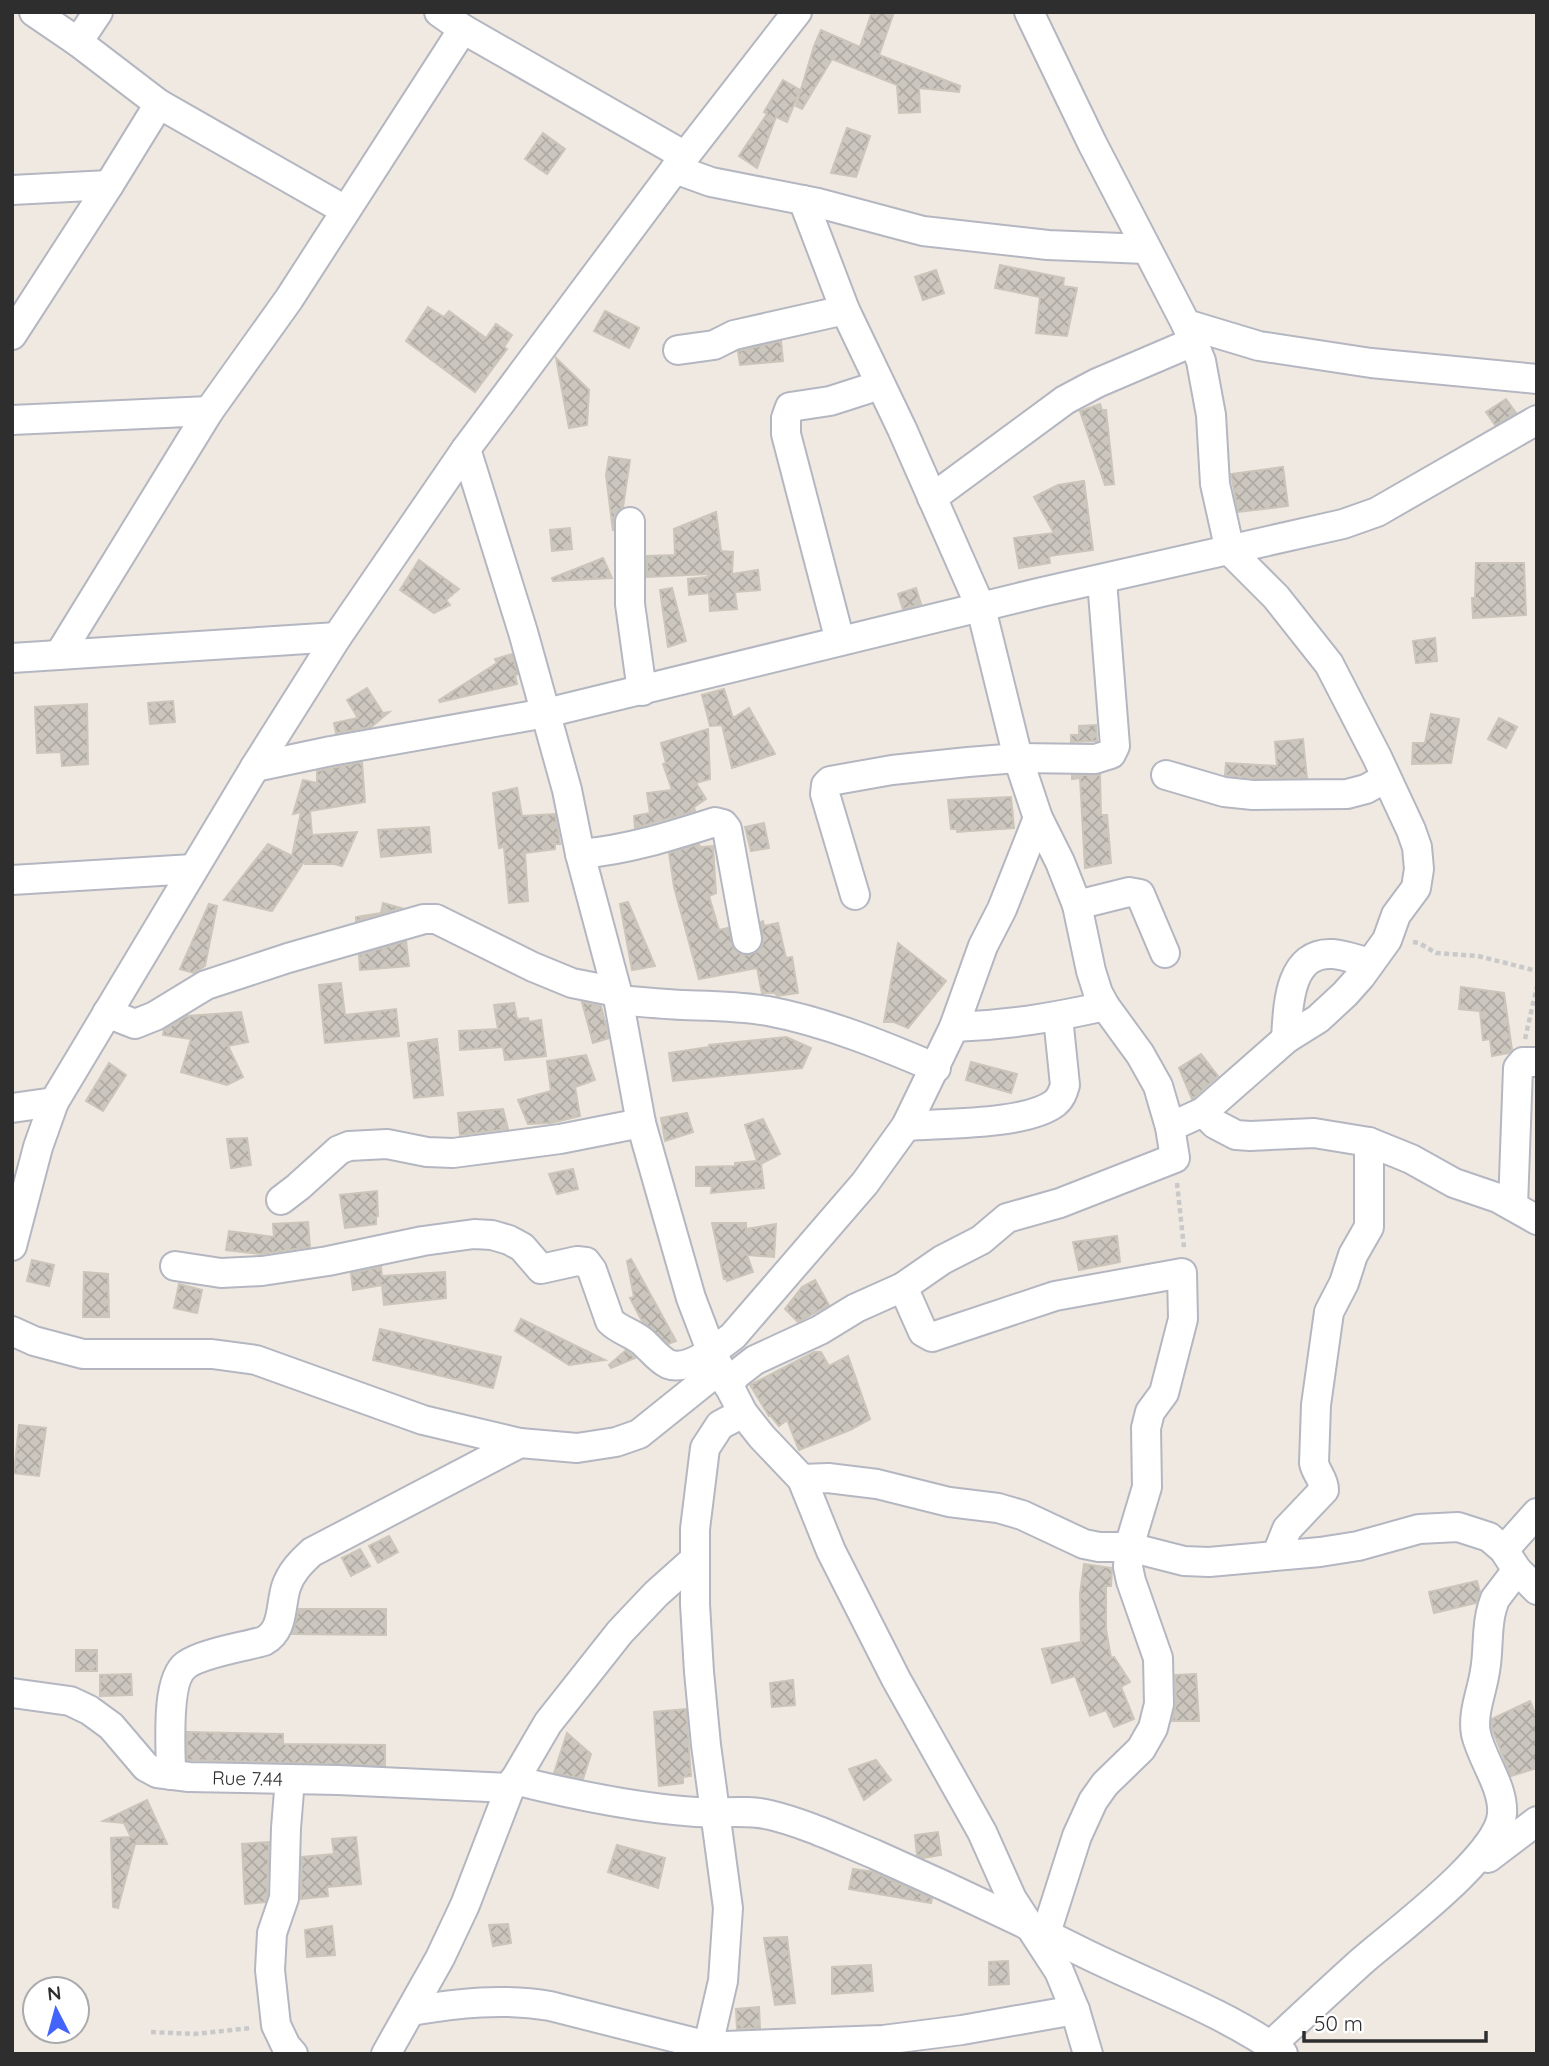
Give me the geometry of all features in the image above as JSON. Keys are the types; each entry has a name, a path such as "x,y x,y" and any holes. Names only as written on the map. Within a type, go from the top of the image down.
{"street":[{"path":"34,12 159,104 345,210"},
{"path":"78,42 98,12"},
{"path":"439,12 711,182 803,200 923,231 1048,245 1146,249"},
{"path":"12,1246 38,1147 54,1102 255,767 337,637 466,449 797,12"},
{"path":"1029,12 1201,361 1211,415 1215,485 1230,551 1276,597 1329,664 1417,847 1419,869 1416,888 1396,915 1387,940 1345,994 1318,1019 1286,1039 1233,1083 1203,1112 1170,1127"},
{"path":"60,655 209,411 289,299 463,29"},
{"path":"12,335 159,104"},
{"path":"12,190 109,185"},
{"path":"176,1266 221,1273 262,1271 328,1261 423,1241 474,1234 492,1235 522,1247 541,1269 578,1261 586,1262 592,1270 610,1321 642,1341 668,1364 720,1369 737,1374 755,1360 903,1287 942,1261 981,1240 1014,1214 1060,1203 1175,1158 1165,1106 1150,1070 1105,1006 1091,971 1077,905 1038,818 1018,758 981,608 902,429 845,310 803,200"},
{"path":"678,350 714,345 734,335 845,310"},
{"path":"932,498 1065,400 1189,333 1371,363 1537,379"},
{"path":"840,641 786,434 786,418 790,407 830,401 880,386"},
{"path":"12,420 209,411"},
{"path":"255,767 546,713 1042,592 1343,524 1377,512 1537,420"},
{"path":"466,449 567,790 580,854 618,996 642,1123 680,1264 720,1369 743,1413 803,1479 831,1551 897,1679 982,1832 1012,1899 1038,1929 1059,1971 1075,2010 1088,2054"},
{"path":"630,523 630,604 642,691"},
{"path":"855,895 825,794 826,785 830,781 892,770 1018,758 1095,759 1111,754 1115,746 1102,580"},
{"path":"12,658 337,637"},
{"path":"1167,775 1224,792 1253,795 1347,794 1366,789 1386,778"},
{"path":"12,1331 34,1341 83,1354 212,1354 256,1360 423,1420 520,1443 577,1448 628,1439 653,1424 720,1369 733,1336 865,1183 906,1126 954,1027 983,946 1007,899 1038,818"},
{"path":"580,854 650,842 715,822 723,824 727,829 747,939"},
{"path":"12,880 193,869"},
{"path":"1077,905 1129,892 1140,894 1165,953"},
{"path":"107,1013 135,1024 155,1016 206,985 288,958 424,919 436,919 533,967 572,983 618,996 681,1005 768,1011 813,1021 936,1068"},
{"path":"1286,1039 1293,984 1300,969 1309,959 1333,954 1370,963"},
{"path":"954,1027 1004,1026 1105,1006"},
{"path":"906,1126 1022,1116 1043,1110 1056,1102 1063,1094 1065,1084 1058,1017"},
{"path":"1203,1112 1215,1124 1236,1135 1314,1133 1369,1142 1411,1159 1454,1183 1498,1198 1525,1213 1528,1063"},
{"path":"12,1108 54,1102"},
{"path":"281,1200 339,1150 349,1146 387,1144 427,1152 453,1153 572,1137 642,1123"},
{"path":"1278,1554 1287,1529 1324,1490 1322,1478 1314,1463 1316,1405 1329,1312 1344,1283 1353,1255 1369,1227 1369,1142"},
{"path":"903,1287 923,1332 932,1336 1055,1296 1182,1273 1183,1320 1164,1393 1150,1412 1146,1428 1147,1487 1129,1547 1128,1567 1131,1581 1158,1658 1159,1704 1153,1728 1141,1749 1105,1784 1093,1801 1038,1929"},
{"path":"707,2050 723,1981 728,1908 699,1672 695,1529 705,1448 720,1425 743,1413"},
{"path":"171,1774 173,1697 179,1673 185,1666 195,1660 264,1642 271,1637 276,1631 291,1577 299,1564 312,1552 520,1443"},
{"path":"803,1479 828,1478 877,1484 949,1502 998,1508 1022,1515 1084,1544 1129,1547 1184,1561 1311,1553 1357,1546 1403,1532 1438,1527 1475,1531 1489,1537 1519,1570"},
{"path":"1450,1887 1485,1849 1500,1825 1500,1796 1477,1737 1474,1717 1485,1670 1492,1608 1495,1599 1519,1570 1537,1513"},
{"path":"382,2052 411,2011 440,1958 465,1905 512,1784 548,1723 620,1632 656,1594 694,1560"},
{"name":"Rue 7.44","path":"12,1693 70,1701 89,1710 111,1726 146,1767 157,1773 189,1777 512,1784 627,1804 698,1812 767,1814 828,1834 1038,1929 1083,1953 1203,2007 1277,2050"},
{"path":"290,1779 284,1898 272,1933 270,1970 276,2025 293,2054"},
{"path":"1277,2050 1344,1977 1450,1887 1537,1821"},
{"path":"411,2011 459,2003 526,2002 550,2006 707,2050 893,2038 962,2030 1075,2010"}],"path":[{"path":"1387,940 1419,943 1436,953 1478,956 1537,971"},
{"path":"1528,1063 1537,986"},
{"path":"1175,1158 1184,1241 1182,1273"},
{"path":"151,2032 194,2034 276,2025"}],"building":[{"path":"872,12 894,12 879,55 960,86 959,92 919,88 920,112 899,113 897,85 832,59 802,109 796,106 821,30 860,47"},
{"path":"783,80 800,90 787,122 776,117 757,168 739,156 767,114 764,112"},
{"path":"847,128 870,136 856,177 831,173"},
{"path":"543,133 565,149 547,174 525,159"},
{"path":"1000,265 1064,278 1063,286 1077,288 1067,336 1036,333 1040,297 995,288"},
{"path":"936,270 944,293 923,300 915,277"},
{"path":"428,307 444,317 449,311 486,338 496,324 512,335 504,347 507,349 475,392 406,341"},
{"path":"605,311 639,328 629,348 594,331"},
{"path":"781,341 783,361 740,365 738,351"},
{"path":"556,358 589,390 587,425 569,428"},
{"path":"1506,399 1516,413 1495,425 1486,412"},
{"path":"1100,404 1102,410 1106,410 1114,484 1105,485 1080,411"},
{"path":"609,457 630,460 623,507 615,514 613,531 606,475"},
{"path":"1283,467 1288,506 1238,512 1231,474"},
{"path":"1084,481 1093,550 1049,556 1050,563 1019,568 1014,538 1054,533 1034,497 1058,485"},
{"path":"716,512 721,551 733,552 732,574 758,570 760,590 735,592 737,609 710,611 709,593 689,595 688,579 708,577 708,574 647,577 647,556 675,555 674,529"},
{"path":"570,528 572,549 552,551 550,530"},
{"path":"603,558 612,578 553,581 552,578"},
{"path":"419,560 459,589 446,600 450,605 434,613 400,590"},
{"path":"1476,563 1524,563 1526,615 1473,618"},
{"path":"672,588 686,641 668,647 660,590"},
{"path":"916,588 921,604 903,609 898,594"},
{"path":"1435,638 1437,661 1416,663 1413,641"},
{"path":"512,654 518,674 515,675 517,684 440,702 439,700 497,663 495,659"},
{"path":"367,688 383,713 389,712 371,727 336,733 334,723 358,718 347,700"},
{"path":"724,689 733,718 749,708 775,754 732,768 722,725 710,726 702,695"},
{"path":"173,701 175,722 150,724 148,703"},
{"path":"87,704 88,764 62,766 61,752 37,753 35,707"},
{"path":"1431,714 1459,719 1451,763 1412,764 1413,743 1425,743"},
{"path":"1499,718 1517,727 1506,748 1488,739"},
{"path":"1096,725 1097,741 1071,742 1071,735 1079,735 1079,726"},
{"path":"708,729 710,779 696,783 706,799 694,807 695,811 635,828 634,816 650,813 647,793 672,790 663,764 666,763 661,743"},
{"path":"1303,739 1307,778 1225,775 1226,763 1277,766 1275,742"},
{"path":"362,762 365,802 310,811 312,835 357,832 342,866 305,864 305,860 272,911 224,900 268,844 292,856 301,812 293,814 303,780 317,783 317,771"},
{"path":"1072,775 1100,775 1101,815 1107,815 1111,863 1085,868 1080,778 1072,779"},
{"path":"517,788 522,816 555,814 560,844 555,844 555,849 525,853 528,901 509,903 504,847 499,848 493,793"},
{"path":"1011,797 1014,828 957,832 957,829 951,829 948,800"},
{"path":"764,823 769,848 751,851 745,827"},
{"path":"429,827 431,852 381,857 378,830"},
{"path":"699,844 700,847 713,846 716,893 709,896 719,930 728,928 734,949 749,955 758,951 763,944 761,922 763,921 764,926 778,923 786,958 792,957 798,993 777,996 775,993 762,993 757,968 699,979 674,887 669,853"},
{"path":"628,902 655,966 632,970 620,904"},
{"path":"383,903 401,908 356,921 356,917 381,913"},
{"path":"209,904 217,906 205,966 194,973 180,969"},
{"path":"406,941 409,966 360,970 359,955"},
{"path":"898,943 946,981 908,1028 894,1022 884,1022"},
{"path":"341,983 345,1015 396,1009 399,1036 325,1043 319,985"},
{"path":"1461,987 1504,993 1512,1050 1492,1056 1490,1039 1483,1040 1480,1011 1459,1009"},
{"path":"582,1002 601,1006 609,1038 593,1043"},
{"path":"514,1003 517,1019 528,1018 529,1022 541,1020 546,1056 505,1060 503,1047 460,1050 459,1031 498,1029 494,1005"},
{"path":"241,1012 248,1042 228,1046 243,1077 227,1085 181,1072 191,1039 163,1035 164,1030 187,1016"},
{"path":"786,1037 811,1048 802,1068 673,1081 669,1053 709,1045"},
{"path":"437,1039 443,1095 414,1098 408,1043"},
{"path":"1201,1054 1218,1076 1192,1099 1179,1068"},
{"path":"586,1055 595,1080 575,1087 580,1116 551,1123 528,1124 518,1100 551,1091 547,1061"},
{"path":"971,1062 1017,1074 1011,1093 966,1080"},
{"path":"109,1063 126,1075 103,1111 86,1101"},
{"path":"503,1109 508,1129 460,1135 458,1113"},
{"path":"687,1113 693,1132 665,1141 661,1118"},
{"path":"763,1119 780,1154 761,1164 764,1188 711,1193 712,1186 696,1186 696,1167 735,1166 735,1163 757,1161 745,1125"},
{"path":"247,1138 251,1165 231,1168 227,1139"},
{"path":"573,1169 578,1189 557,1194 549,1174"},
{"path":"377,1191 376,1224 345,1228 340,1195"},
{"path":"308,1222 310,1247 261,1254 226,1250 229,1231 274,1237 273,1224"},
{"path":"712,1223 746,1223 746,1229 776,1224 774,1257 747,1255 753,1272 727,1281 727,1278 724,1279"},
{"path":"1117,1236 1120,1262 1079,1270 1073,1242"},
{"path":"631,1259 676,1341 668,1344 642,1321 630,1298 634,1297 627,1261"},
{"path":"32,1260 54,1265 49,1286 27,1281"},
{"path":"381,1267 382,1276 445,1272 446,1298 384,1305 382,1285 353,1290 351,1273"},
{"path":"84,1272 108,1274 109,1317 83,1317"},
{"path":"815,1280 829,1305 798,1322 785,1309 802,1287"},
{"path":"179,1284 202,1290 197,1313 174,1308"},
{"path":"521,1319 605,1360 569,1365 515,1331"},
{"path":"380,1329 501,1357 493,1388 373,1360"},
{"path":"626,1350 635,1358 611,1368 609,1365"},
{"path":"814,1352 821,1352 829,1366 848,1356 870,1419 799,1450 787,1420 779,1426 769,1416 750,1385"},
{"path":"19,1425 46,1428 39,1476 14,1473"},
{"path":"389,1536 398,1552 378,1563 369,1546"},
{"path":"360,1549 370,1566 351,1576 342,1558"},
{"path":"1084,1564 1112,1568 1111,1586 1106,1586 1106,1629 1111,1658 1114,1657 1130,1682 1121,1687 1134,1719 1114,1727 1106,1710 1090,1716 1075,1676 1052,1683 1042,1649 1081,1642 1080,1594"},
{"path":"1477,1581 1480,1592 1476,1603 1434,1613 1429,1592"},
{"path":"299,1609 386,1609 386,1635 292,1634"},
{"path":"76,1650 97,1650 97,1671 76,1671"},
{"path":"131,1674 132,1695 100,1696 100,1675"},
{"path":"1196,1674 1199,1721 1172,1721 1176,1704 1175,1675"},
{"path":"793,1680 795,1705 772,1707 770,1683"},
{"path":"1530,1701 1537,1718 1537,1768 1511,1776 1492,1729 1492,1719"},
{"path":"686,1709 691,1776 683,1777 683,1783 659,1786 654,1712"},
{"path":"187,1732 283,1734 283,1744 385,1745 385,1766 187,1760"},
{"path":"567,1733 591,1754 583,1779 554,1773"},
{"path":"876,1760 891,1780 864,1800 849,1769"},
{"path":"147,1800 167,1844 135,1844 118,1908 113,1907 111,1838 131,1837 124,1823 103,1821"},
{"path":"938,1832 941,1855 923,1858 917,1855 915,1835"},
{"path":"356,1837 361,1884 327,1887 328,1896 301,1899 302,1857 334,1854 332,1839"},
{"path":"269,1842 265,1902 245,1904 242,1844"},
{"path":"617,1845 665,1858 658,1888 608,1872"},
{"path":"853,1869 874,1872 932,1898 931,1903 849,1889"},
{"path":"508,1924 511,1943 493,1946 489,1925"},
{"path":"332,1926 335,1955 307,1957 305,1930"},
{"path":"787,1937 795,2003 775,2005 764,1938"},
{"path":"1008,1961 1009,1984 989,1985 989,1962"},
{"path":"871,1965 873,1991 832,1994 832,1967"},
{"path":"759,2007 760,2028 737,2029 736,2009"}]}
